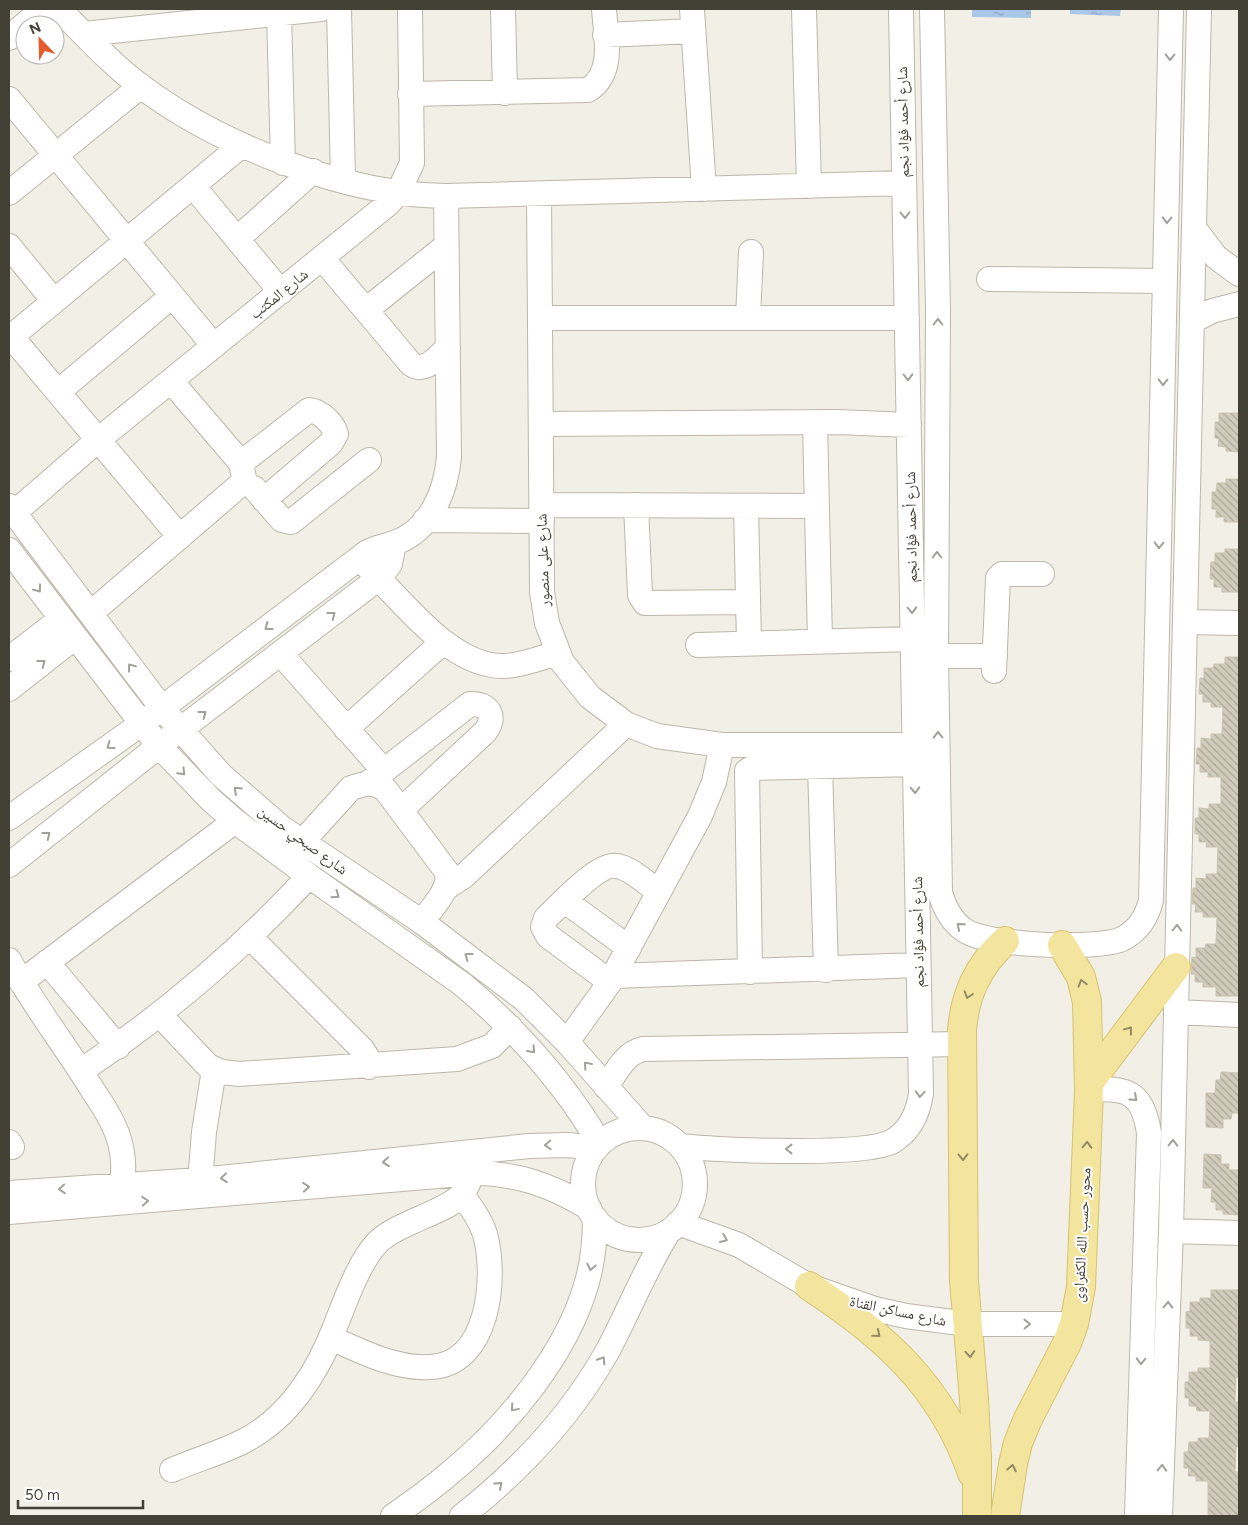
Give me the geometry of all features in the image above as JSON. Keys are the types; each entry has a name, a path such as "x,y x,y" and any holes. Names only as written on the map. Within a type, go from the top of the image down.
{"main road":[{"path":"977,1516 978,1489 975,1409 964,1281 963,1015 970,987 984,962 1005,941"},
{"name":"محور حسب الله الكفراوى","path":"1005,1516 1018,1443 1074,1324 1081,1287 1089,1086 1085,990 1076,966 1062,945"},
{"path":"1089,1086 1176,967"},
{"path":"808,1286 861,1321 884,1340 924,1384 955,1434 978,1489"}],"street":[{"path":"9,38 43,9"},
{"path":"59,9 111,61 141,86 206,128 283,163 398,193 446,196 904,183"},
{"path":"84,34 321,9"},
{"path":"340,9 343,179"},
{"name":"شارع المكتب","path":"11,509 281,292 388,204 398,193 412,163 410,9"},
{"path":"503,9 505,93"},
{"path":"410,94 588,90 598,84 605,74 606,35 604,9"},
{"path":"804,9 810,186"},
{"name":"شارع أحمد فؤاد نجم","path":"901,9 920,1045"},
{"name":"شارع أحمد فؤاد نجم","path":"932,9 938,311 936,656 940,892 948,914 965,931 987,939 1062,945 1102,944 1122,939 1138,927 1148,910 1151,900 1171,9"},
{"path":"1160,1516 1171,1232 1199,9"},
{"path":"279,13 283,163"},
{"path":"606,35 692,20 704,189"},
{"path":"9,193 141,86"},
{"path":"9,99 214,346"},
{"path":"1169,120 1177,127 1182,128 1196,122"},
{"path":"180,537 10,336 242,145"},
{"path":"237,239 313,171"},
{"path":"192,186 281,292"},
{"path":"1167,195 1181,188 1194,196"},
{"name":"شارع على منصور","path":"539,194 542,592 547,623 557,652 590,697 626,724 657,736 722,745 915,754"},
{"path":"9,818 141,724 360,558 374,548 394,543 411,533 425,520 438,501 447,480 449,457 446,196"},
{"path":"1194,228 1216,257 1239,274"},
{"path":"9,246 54,301"},
{"path":"366,310 446,246"},
{"path":"748,318 751,252"},
{"path":"322,258 416,367 426,366 448,348"},
{"path":"989,279 1165,281"},
{"path":"58,392 172,296"},
{"path":"1192,321 1212,312 1239,304"},
{"path":"540,318 907,318"},
{"path":"171,381 243,470 264,500 282,520 291,522 370,460"},
{"path":"91,613 240,484 243,470 309,410 320,412 334,430 334,439 264,500"},
{"path":"541,424 815,423 909,425"},
{"path":"815,423 820,641"},
{"path":"425,520 636,505 817,506"},
{"path":"636,505 640,595 645,603 748,602"},
{"path":"746,506 749,643"},
{"name":"شارع صبحي حسين","path":"11,509 162,708 181,731 239,792 302,842 422,922 524,999 567,1042 643,1128"},
{"path":"9,865 159,746 379,578 390,564 394,543"},
{"name":"شارع صبحي حسين","path":"11,558 68,628 141,724 185,776 235,821 308,876 462,984 510,1027 570,1096 598,1146"},
{"path":"360,558 456,653 471,660 503,666 520,665 557,652"},
{"path":"936,656 994,664 998,578 1002,574 1042,574"},
{"path":"1185,622 1239,623"},
{"path":"9,659 68,628"},
{"path":"9,689 68,628"},
{"path":"698,645 913,639"},
{"path":"346,729 443,642"},
{"path":"281,654 346,729 385,790 445,867 449,878 446,888 422,922"},
{"path":"302,842 351,788 376,777 470,704 479,704 487,708 492,716 491,725 401,810"},
{"path":"446,888 464,876 626,724"},
{"path":"567,1042 612,979 659,892 707,799 722,745"},
{"path":"750,972 745,774 752,768 820,765 915,754"},
{"path":"820,765 826,970"},
{"path":"21,982 235,821"},
{"path":"659,892 622,867 610,866 599,871 546,918 544,922 545,932 612,979 918,965"},
{"path":"81,1071 118,1047 160,1015 250,937 308,876"},
{"path":"565,901 629,948"},
{"path":"250,937 362,1049 367,1056 369,1067"},
{"path":"9,960 21,982 81,1071 117,1134 123,1158 120,1194"},
{"path":"48,962 118,1047"},
{"path":"1176,1012 1239,1015"},
{"path":"160,1015 196,1055 214,1070 239,1074 369,1067 456,1059 470,1056 492,1046 510,1027"},
{"path":"606,1087 624,1060 636,1050 643,1049 962,1044"},
{"path":"681,1146 712,1150 864,1149 892,1142 904,1133 913,1121 919,1108 921,1094 920,1045"},
{"path":"200,1188 204,1132 214,1070"},
{"path":"1089,1086 1114,1088 1129,1093 1142,1106 1149,1133 1137,1516"},
{"path":"462,1516 520,1465 568,1410 605,1354 621,1325 641,1278 673,1227 691,1203 695,1179 688,1156 681,1146 664,1134 643,1128 620,1131 598,1146 585,1171 584,1196 592,1213 603,1227 624,1237 647,1239 673,1227"},
{"path":"200,1188 509,1148 568,1145 598,1146"},
{"path":"172,1470 242,1442 286,1410 303,1387 331,1338 364,1264 378,1243 402,1225 442,1208 462,1195 473,1173"},
{"path":"9,1212 120,1194 492,1173 527,1179 562,1192 592,1213"},
{"path":"9,1192 120,1194"},
{"path":"331,1338 367,1354 413,1366 430,1368 452,1360 470,1345 480,1329 488,1299 490,1261 484,1234 475,1212 462,1195"},
{"path":"394,1516 451,1472 477,1449 501,1424 541,1373 561,1341 581,1302 592,1260 592,1213"},
{"name":"شارع مساكن القناة","path":"673,1227 712,1234 739,1245 808,1286 875,1309 916,1318 968,1324 1074,1324"},
{"path":"1171,1232 1239,1233"}],"water":[{"path":"972,9 1031,9 1031,18 972,17"},
{"path":"1070,9 1121,9 1120,16 1070,14"}],"building":[{"path":"1219,413 1239,413 1239,452 1226,451 1226,447 1218,446 1219,439 1215,438 1215,422 1219,422"},
{"path":"1226,479 1239,479 1239,522 1224,522 1224,517 1216,517 1216,509 1212,509 1212,492 1216,492 1217,483 1226,483"},
{"path":"1225,549 1239,549 1239,592 1222,592 1222,587 1214,587 1214,579 1210,579 1211,562 1215,562 1215,553 1225,553"},
{"path":"1225,657 1239,657 1239,996 1216,996 1216,987 1203,987 1203,982 1195,982 1195,974 1191,974 1192,957 1196,958 1196,948 1205,948 1206,944 1216,944 1217,917 1203,917 1203,912 1195,912 1196,904 1192,904 1193,888 1196,888 1196,878 1206,879 1206,874 1217,874 1218,847 1206,847 1207,842 1199,842 1199,834 1195,834 1195,818 1199,818 1199,808 1209,809 1209,804 1221,804 1221,777 1208,777 1208,772 1200,772 1200,764 1196,764 1197,748 1201,748 1201,738 1211,739 1211,734 1222,734 1223,707 1211,707 1211,702 1203,702 1203,694 1199,694 1200,678 1204,678 1204,668 1213,668 1214,664 1225,664"},
{"path":"1221,1072 1239,1073 1239,1113 1232,1113 1231,1119 1223,1119 1223,1128 1206,1127 1206,1093 1215,1093 1216,1080 1220,1080"},
{"path":"1204,1154 1221,1155 1221,1164 1229,1164 1229,1170 1239,1170 1239,1215 1223,1214 1223,1210 1216,1210 1216,1202 1211,1202 1212,1188 1203,1188"},
{"path":"1211,1290 1239,1290 1239,1307 1237,1307 1239,1377 1236,1377 1235,1402 1239,1402 1239,1447 1236,1447 1235,1472 1239,1472 1239,1516 1208,1516 1208,1481 1196,1481 1196,1476 1188,1476 1189,1468 1184,1468 1184,1452 1188,1452 1189,1442 1198,1442 1198,1438 1209,1438 1210,1411 1197,1411 1196,1406 1189,1406 1189,1398 1185,1398 1185,1382 1189,1382 1189,1372 1198,1372 1198,1368 1210,1368 1210,1341 1198,1340 1198,1336 1190,1336 1190,1328 1186,1328 1186,1312 1190,1311 1190,1302 1200,1302 1200,1298 1211,1298"}]}
